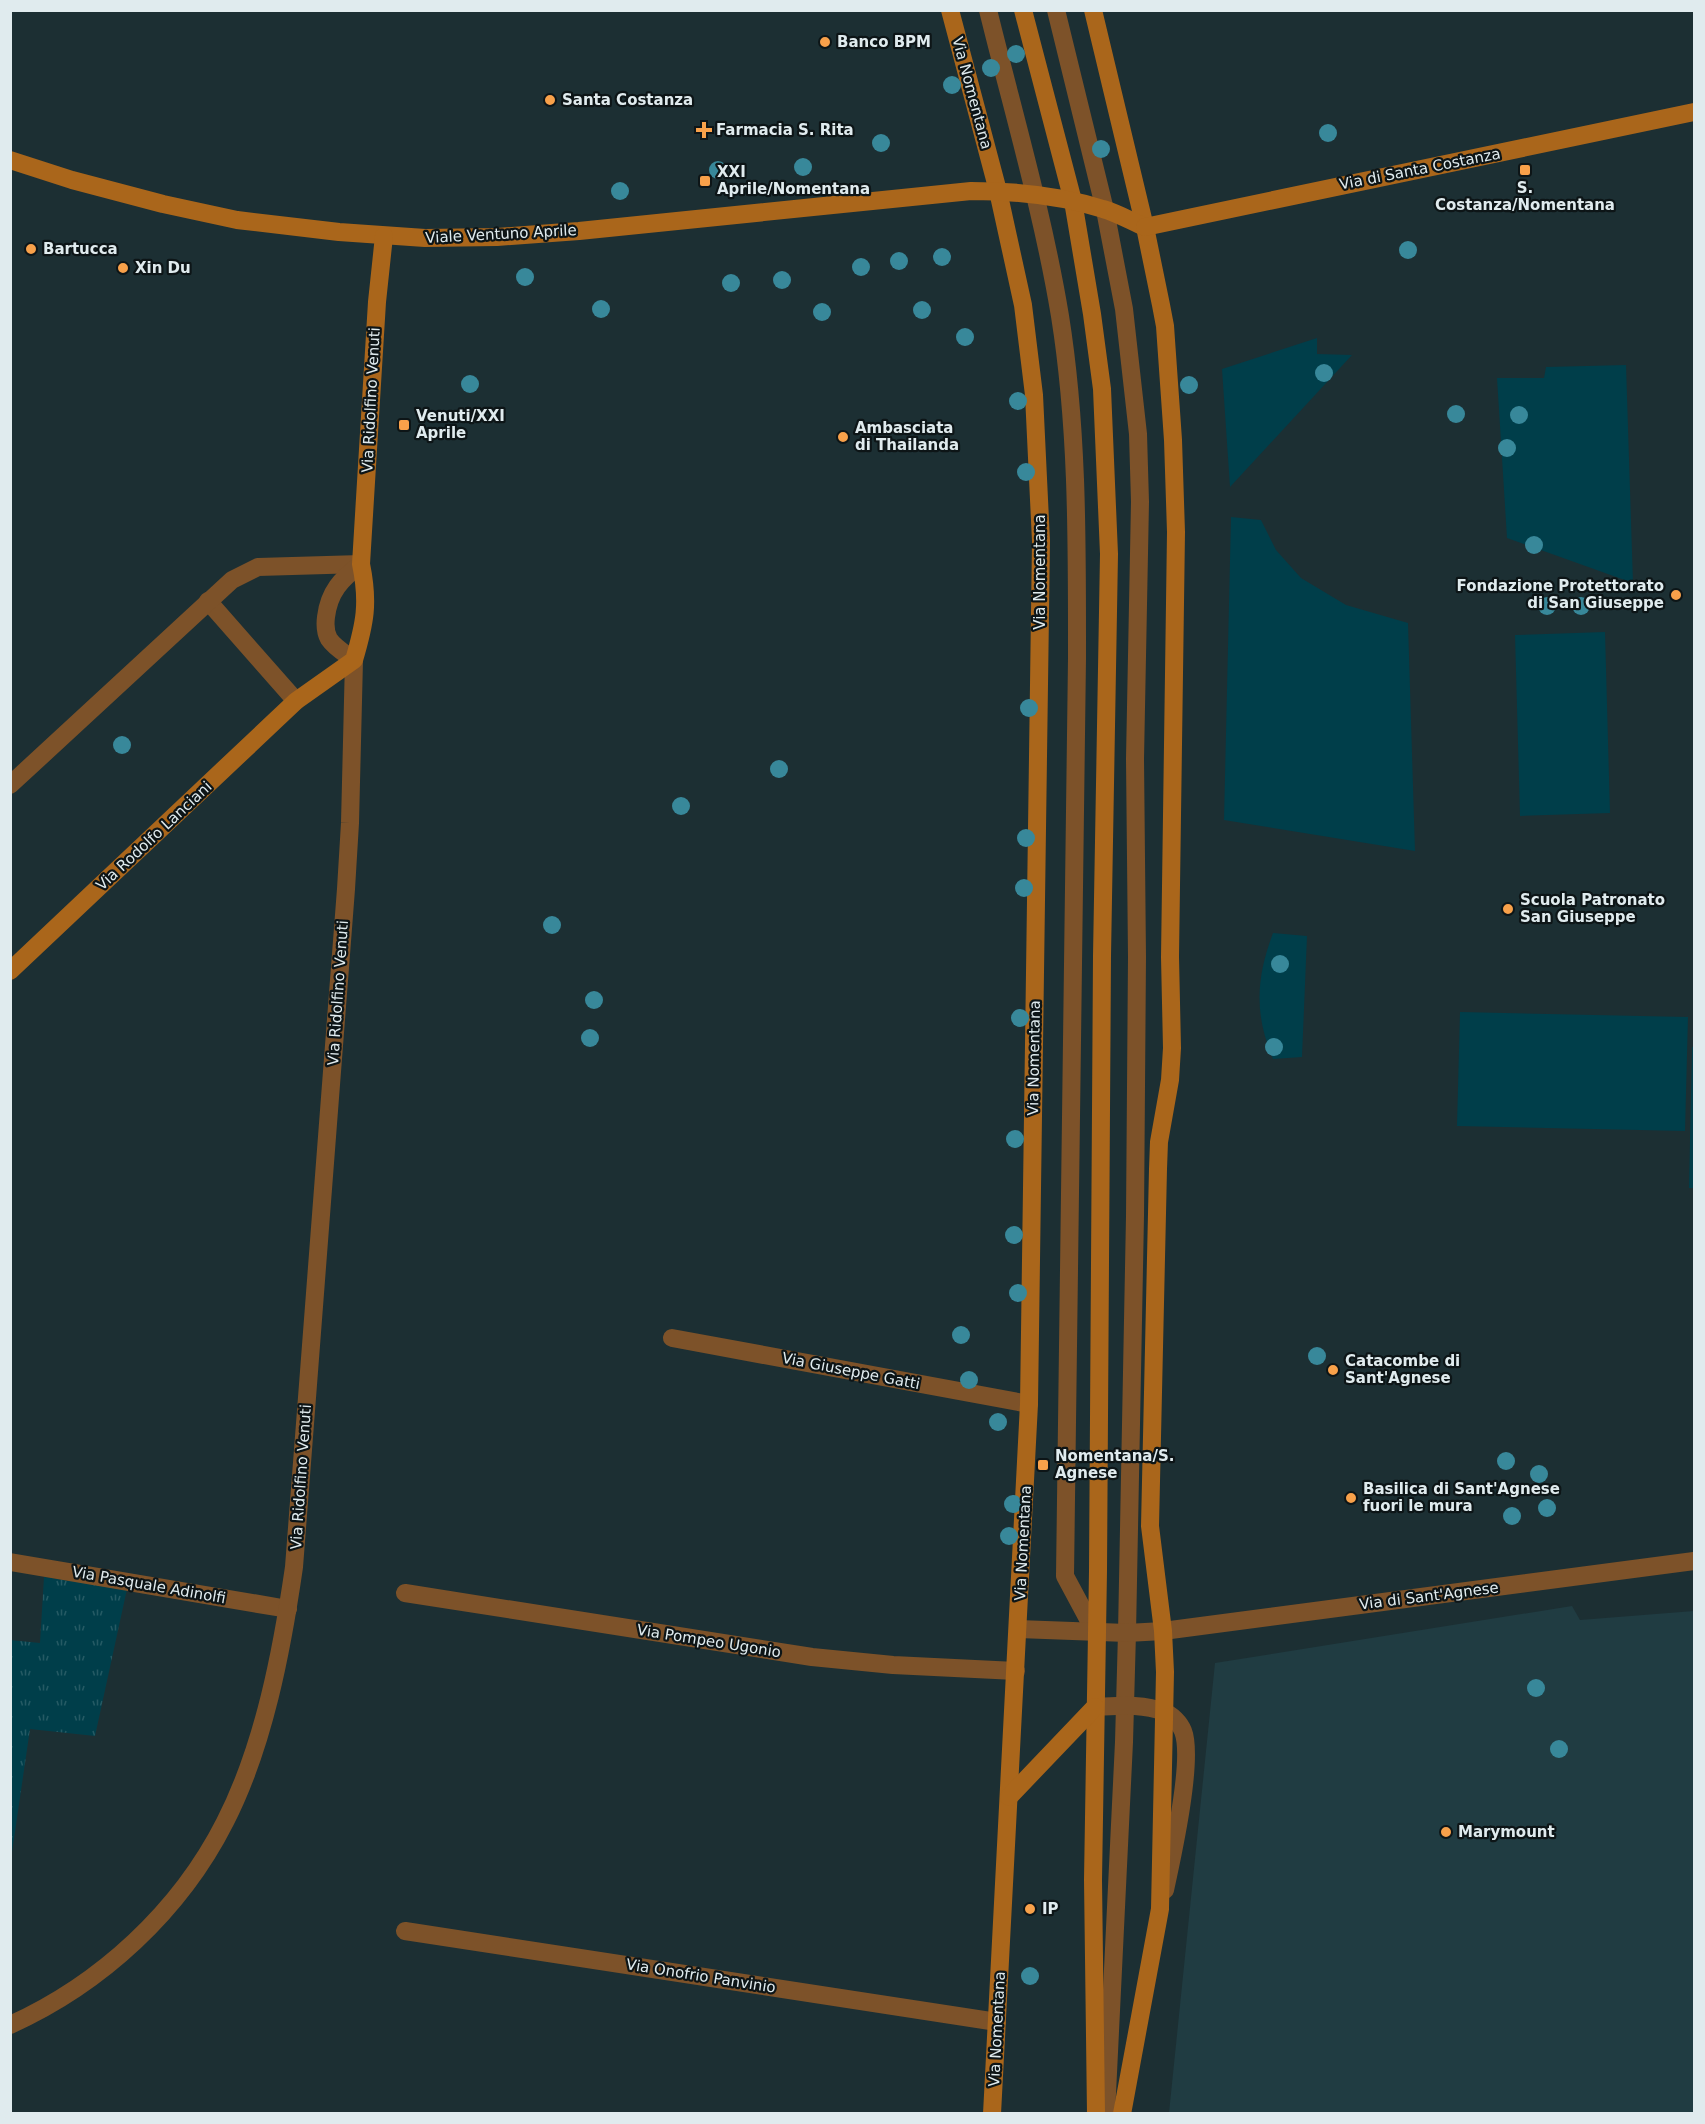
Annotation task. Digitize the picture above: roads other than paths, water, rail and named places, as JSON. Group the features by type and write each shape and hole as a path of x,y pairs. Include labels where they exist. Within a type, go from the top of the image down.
{"street":[{"name":"Via Nomentana","path":"950,10 998,191 1020,285 1030,358 1039,464 1041,541 1029,1404 992,2114"},
{"path":"988,10 1050,256 1074,434 1077,658 1065,1576 1095,1632"},
{"path":"1023,10 1073,201 1092,314 1102,389 1109,554 1102,957 1098,1571 1095,1632 1093,1880 1096,2114"},
{"path":"1056,10 1106,210 1126,326 1138,434 1140,502 1135,759 1136,1204 1127,1633 1106,2114"},
{"path":"1093,10 1146,227 1165,326 1173,440 1176,532 1170,957 1172,1048 1170,1080 1159,1142 1150,1526 1163,1631 1164,1712 1160,1909 1122,2114"},
{"name":"Via di Santa Costanza","path":"1146,227 1695,112"},
{"name":"Viale Ventuno Aprile","path":"10,160 72,180 228,218 277,226 384,236 460,239 537,235 946,192 998,191 1036,194 1073,201 1106,210 1146,227"},
{"name":"Via Ridolfino Venuti","path":"10,2025 58,2001 110,1964 161,1915 200,1864 226,1821 250,1759 272,1687 294,1567 350,822 354,660 366,611 365,583 361,564 377,303 384,236"},
{"path":"10,785 232,580 258,567 361,564"},
{"path":"354,660 330,641 326,632 326,622 329,599 337,585 361,564"},
{"path":"208,601 296,701"},
{"name":"Via Rodolfo Lanciani","path":"10,971 296,701 354,660"},
{"name":"Via Giuseppe Gatti","path":"672,1338 1029,1404"},
{"name":"Via di Sant'Agnese","path":"1018,1629 1127,1633 1163,1631 1695,1561"},
{"name":"Via Pasquale Adinolfi","path":"10,1562 288,1609"},
{"name":"Via Pompeo Ugonio","path":"405,1593 813,1657 893,1665 1016,1671"},
{"path":"1009,1797 1095,1707 1125,1706 1164,1712"},
{"name":"Via Onofrio Panvinio","path":"405,1931 997,2022"}],"place":[{"name":"Banco BPM","path":"825,42"},
{"name":"Santa Costanza","path":"550,100"},
{"name":"Farmacia S. Rita","path":"704,130"},
{"name":"S. Costanza/Nomentana","path":"1525,170"},
{"name":"XXI Aprile/Nomentana","path":"705,181"},
{"name":"Bartucca","path":"31,249"},
{"name":"Xin Du","path":"123,268"},
{"name":"Venuti/XXI Aprile","path":"404,425"},
{"name":"Ambasciata di Thailanda","path":"843,437"},
{"name":"Fondazione Protettorato di San Giuseppe","path":"1676,595"},
{"name":"Scuola Patronato San Giuseppe","path":"1508,909"},
{"name":"Catacombe di Sant'Agnese","path":"1333,1370"},
{"name":"Nomentana/S. Agnese","path":"1043,1465"},
{"name":"Basilica di Sant'Agnese fuori le mura","path":"1351,1498"},
{"name":"Marymount","path":"1446,1832"},
{"name":"IP","path":"1030,1909"}]}
